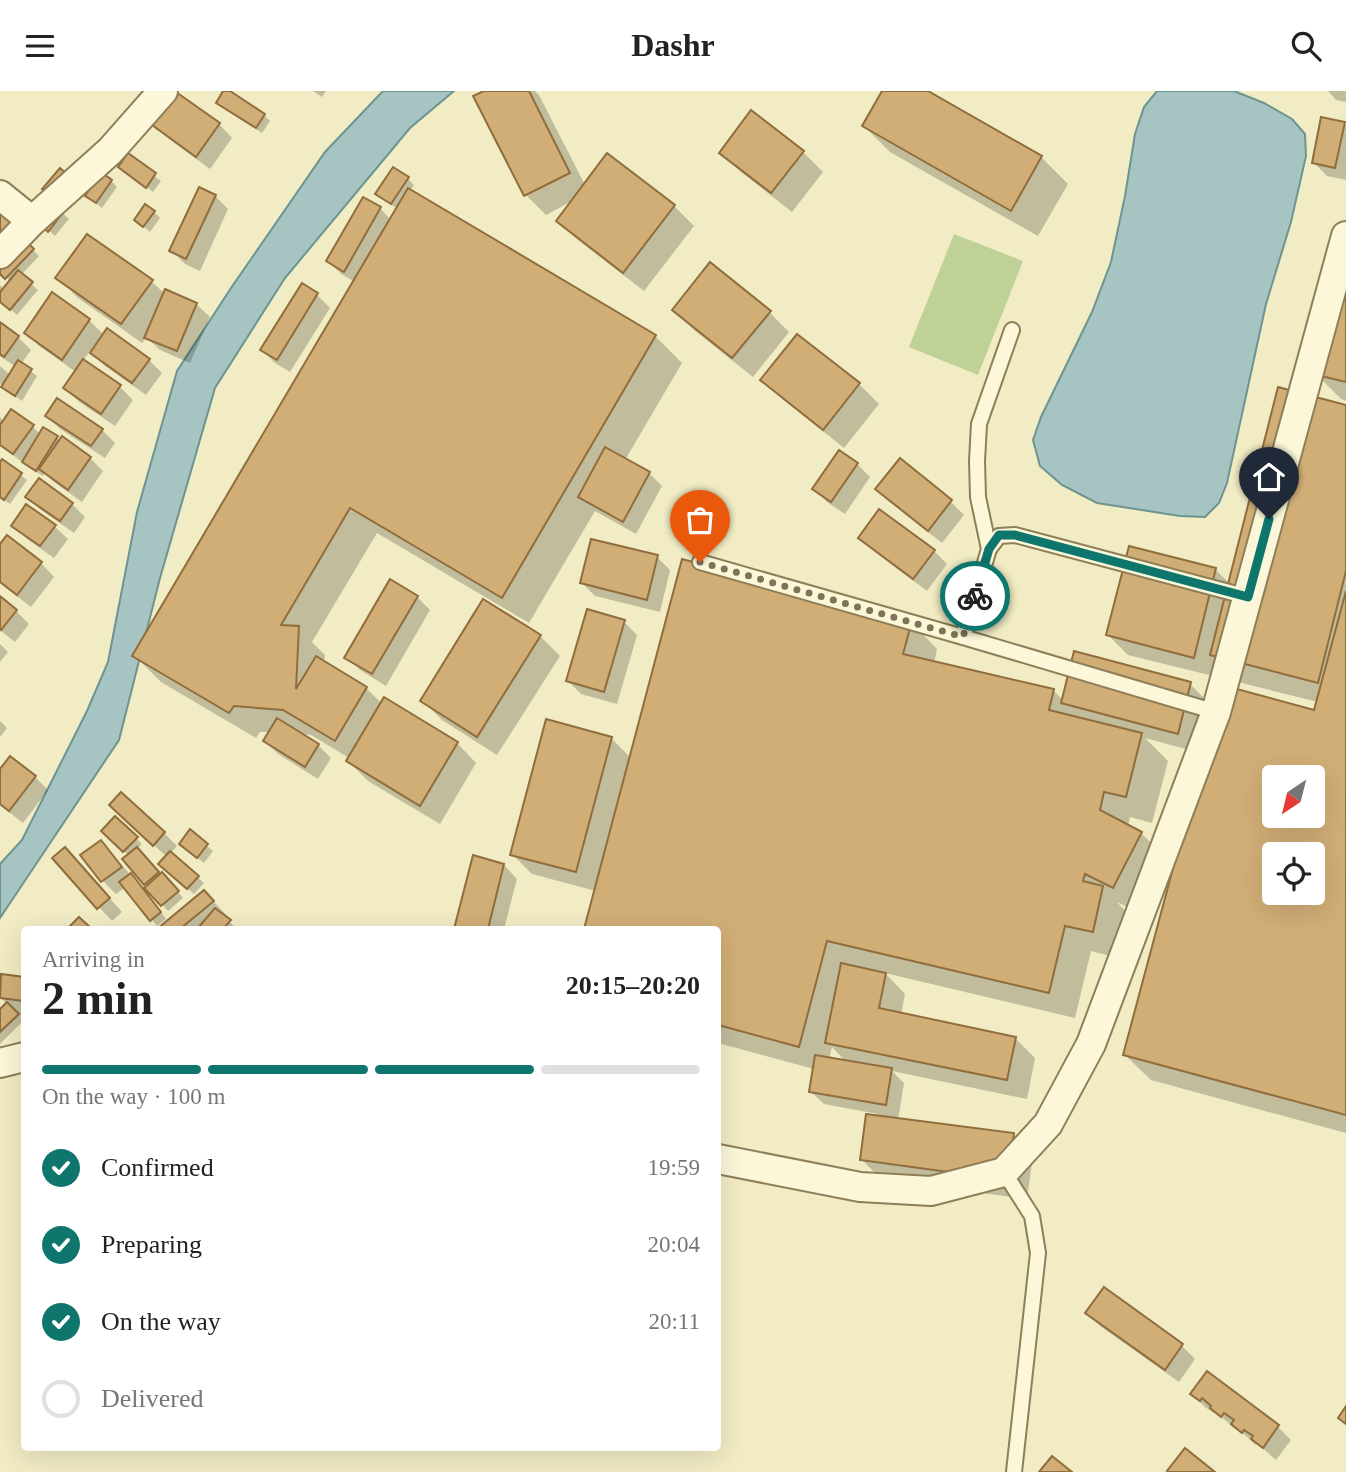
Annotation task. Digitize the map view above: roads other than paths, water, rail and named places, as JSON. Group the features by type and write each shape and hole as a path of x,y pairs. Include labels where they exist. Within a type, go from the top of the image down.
{"street":[{"path":"0,254 32,221 110,151 163,91"},
{"path":"0,195 32,221"},
{"path":"721,1160 860,1187 931,1191 1004,1173 1048,1124 1091,1044 1216,712 1346,236"},
{"path":"0,1063 21,1058"}],"lane":[{"path":"989,549 978,497 979,424 1012,330"},
{"path":"963,637 989,549 999,535 1015,535 1248,597"},
{"path":"700,562 1216,712"},
{"path":"1004,1173 1032,1216 1038,1253 1014,1472"}],"water":[{"path":"383,91 454,91 410,128 285,278 215,388 160,578 119,740 0,918 0,864 22,840 87,711 108,662 137,512 177,371 325,152"},
{"path":"1157,91 1234,91 1264,103 1292,119 1305,134 1306,156 1291,222 1266,304 1227,483 1219,503 1205,517 1180,516 1097,503 1062,485 1040,466 1033,440 1041,417 1092,312 1111,262 1135,134 1144,107"}]}
